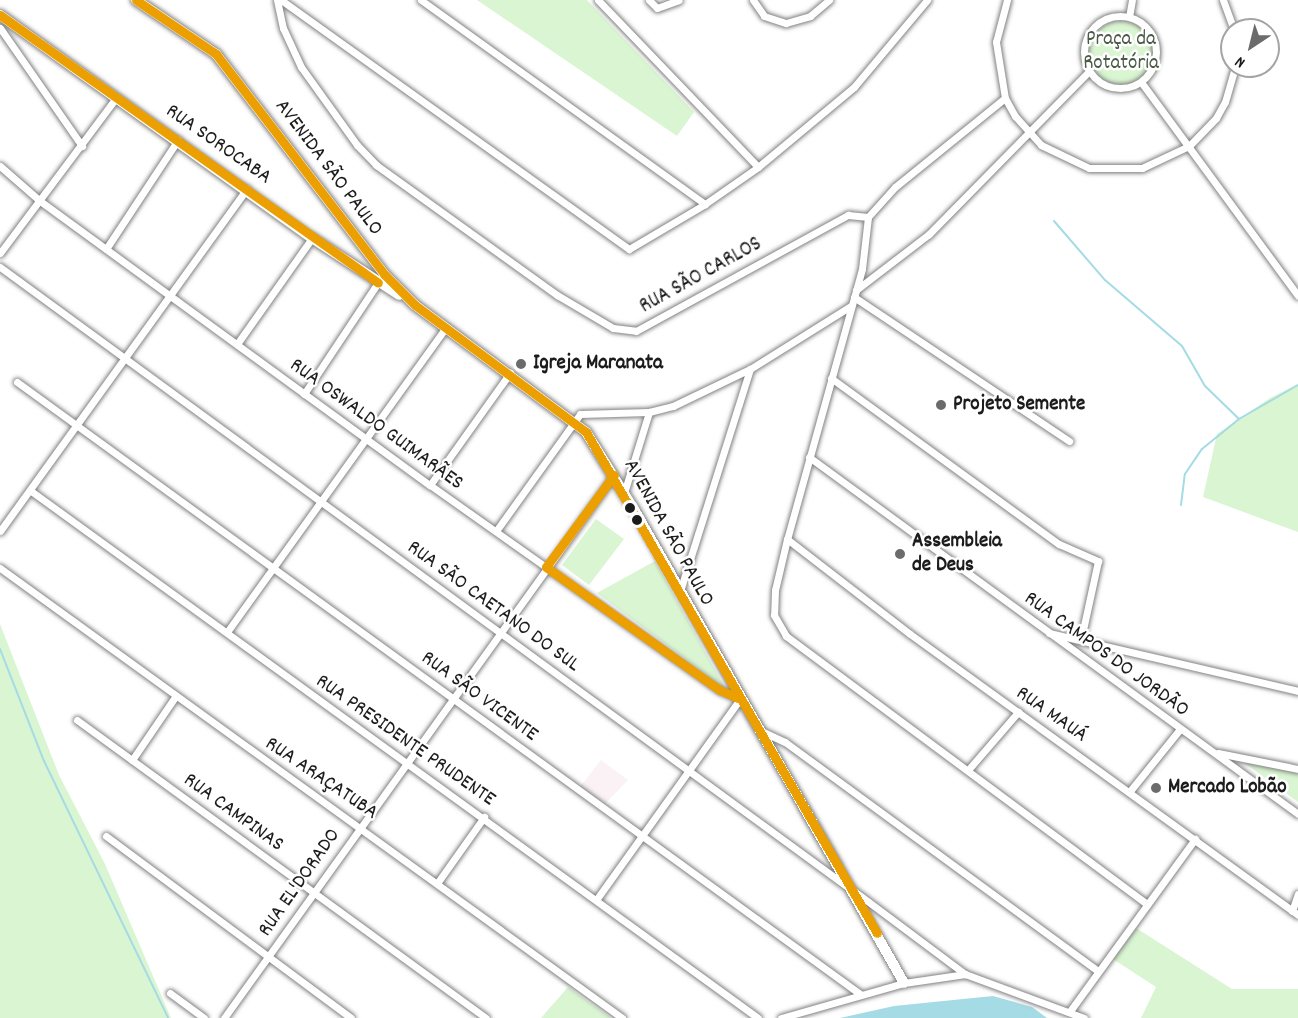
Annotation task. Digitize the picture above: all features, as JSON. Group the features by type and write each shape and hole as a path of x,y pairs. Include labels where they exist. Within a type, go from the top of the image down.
{"street":[{"name":"AVENIDA SÃO PAULO","path":"136,0 216,54 381,278 574,419 614,475 740,699 854,891 904,982"},
{"path":"279,0 629,249 705,204 758,167 854,87 927,0"},
{"name":"RUA SÃO CARLOS","path":"279,0 283,28 301,67 357,145 376,165 557,295 613,328 636,330 848,215 868,217"},
{"path":"421,0 705,204"},
{"path":"598,0 758,167"},
{"path":"649,0 657,8 679,0"},
{"path":"753,0 764,16 786,23 810,16 829,0"},
{"path":"1007,0 996,42 999,80 1005,98 1028,133 1056,155 1106,171 1150,166 1190,146 1220,110 1231,78"},
{"path":"1129,17 1132,0"},
{"path":"1224,0 1230,18"},
{"name":"RUA SOROCABA","path":"0,15 248,189 312,238 381,278"},
{"path":"1117,16 1129,17 1149,30 1157,52 1155,63 1141,82 1113,88 1089,71 1084,48 1095,26 1117,16"},
{"path":"0,28 82,146"},
{"path":"855,293 929,234 1089,71"},
{"path":"1141,82 1298,296"},
{"path":"0,253 116,98"},
{"path":"1005,98 895,187 868,217 855,293 787,539 775,590 774,615 786,636 1147,904"},
{"path":"106,249 178,140"},
{"name":"RUA OSWALDO GUIMARÃES","path":"0,166 40,201 366,439 720,690 740,699"},
{"path":"0,531 79,426 248,189"},
{"path":"237,344 312,238"},
{"name":"RUA SÃO CAETANO DO SUL","path":"0,267 966,974"},
{"path":"304,394 381,278"},
{"path":"855,293 1069,441"},
{"path":"496,531 574,419 589,411 649,412 673,406 750,369 851,306"},
{"path":"227,632 446,327"},
{"path":"680,593 750,369"},
{"path":"430,485 510,373"},
{"path":"831,378 1059,544 1098,561 1081,639"},
{"name":"RUA SÃO VICENTE","path":"17,382 860,994"},
{"path":"624,493 649,412"},
{"name":"RUA CAMPOS DO JORDÃO","path":"809,457 1045,632 1180,729 1216,752 1298,814"},
{"name":"RUA EL'DORADO","path":"224,1018 499,632 614,475"},
{"name":"RUA PRESIDENTE PRUDENTE","path":"31,491 330,709 408,761 758,1018"},
{"name":"RUA MAUÁ","path":"787,539 1018,712 1130,791 1295,913"},
{"name":"RUA ARAÇATUBA","path":"0,568 175,697 361,826 622,1018"},
{"path":"1045,632 1298,691"},
{"path":"132,760 175,697"},
{"path":"596,900 740,699"},
{"path":"968,770 1018,712"},
{"name":"RUA CAMPINAS","path":"77,720 486,1018"},
{"path":"1130,791 1180,729"},
{"path":"759,730 785,742 1098,971"},
{"path":"1216,752 1298,769"},
{"path":"438,882 484,817"},
{"path":"106,836 351,1018"},
{"path":"1070,1011 1195,839"},
{"path":"1295,913 1298,894"},
{"path":"781,1018 904,982 966,974 1084,1018"},
{"path":"170,993 204,1018"}],"shaded area":[{"path":"601,760 628,780 605,804 580,787"}],"green space":[{"path":"477,0 587,0 694,112 677,136"},
{"name":"Praça da Rotatória","path":"1115,21 1127,21 1144,30 1151,41 1153,53 1151,65 1144,76 1127,85 1115,85 1103,80 1094,71 1089,59 1089,47 1094,35 1103,26"},
{"path":"1298,384 1298,532 1203,497 1217,434 1270,398"},
{"path":"596,519 624,539 589,585 562,565"},
{"path":"655,561 725,688 597,593"},
{"path":"0,624 59,775 105,864 171,1018 0,1018"},
{"path":"1235,756 1298,774 1298,802"},
{"path":"1136,928 1232,989 1298,989 1298,1018 1141,1018 1156,987 1113,959"},
{"path":"568,987 611,1018 541,1018"}],"water":[{"path":"993,996 1032,1007 1047,1018 840,1018 894,1006"}],"waterway":[{"path":"1054,221 1105,280 1182,346 1205,386 1239,419"},
{"path":"1181,505 1185,474 1202,449 1239,419 1298,385"},
{"path":"0,649 44,761 168,1018"}],"transit line":[{"path":"136,0 216,54 384,274 415,305 586,432 877,933"},
{"path":"0,15 378,283"},
{"path":"614,475 546,567 720,690 738,698"}],"place":[{"name":"Igreja Maranata","path":"521,364"},
{"name":"Projeto Semente","path":"941,405"},
{"name":"Assembleia de Deus","path":"900,554"},
{"name":"Mercado Lobão","path":"1156,788"}]}
